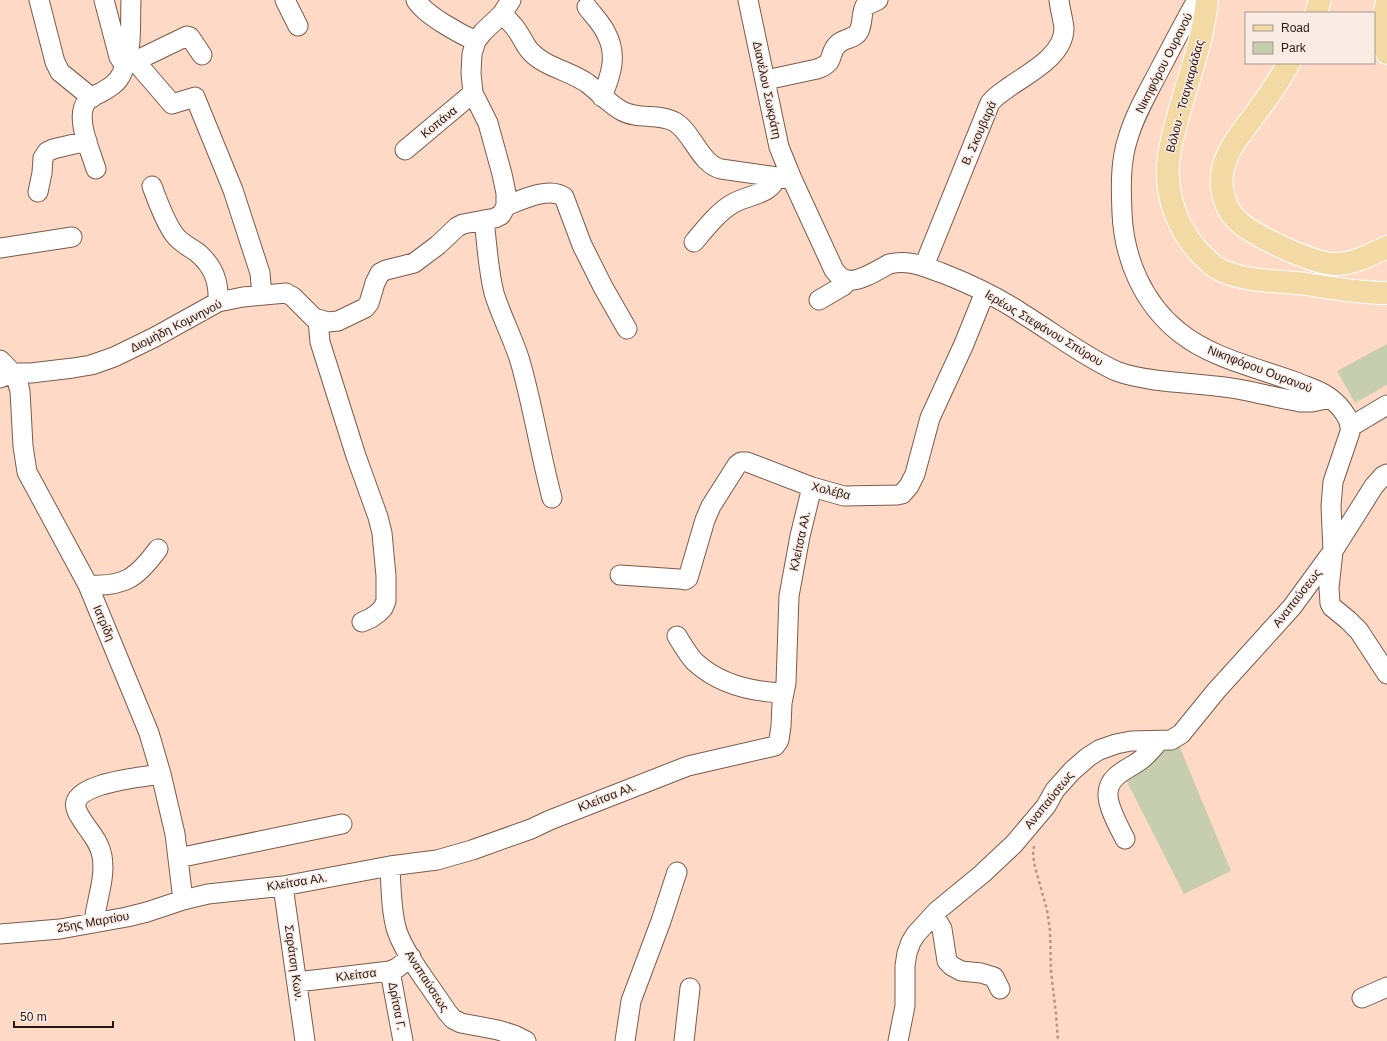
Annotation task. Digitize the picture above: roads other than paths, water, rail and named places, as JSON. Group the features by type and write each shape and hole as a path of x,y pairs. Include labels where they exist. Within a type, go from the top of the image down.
{"main road":[{"name":"Βόλου - Τσαγκαράδας","path":"1207,0 1204,22 1173,136 1168,165 1168,183 1173,204 1188,238 1214,266 1228,273 1250,278 1387,293"},
{"path":"1316,12 1320,0"},
{"path":"1387,2 1383,20 1382,40 1387,53"},
{"path":"1288,64 1272,91 1243,130 1226,159 1221,179 1228,210 1237,221 1259,235 1299,253 1332,264 1348,263 1387,247"}],"street":[{"path":"40,0 55,62 60,72 92,98"},
{"path":"104,0 119,57 130,63 172,104 195,97 233,190 260,273 262,295"},
{"path":"130,63 129,47 131,0"},
{"path":"285,0 298,26"},
{"path":"416,0 424,9 455,31 476,41"},
{"name":"Διανέλου Σωκράτη","path":"748,0 780,147 784,178"},
{"path":"766,80 817,69 828,64 835,47 840,42 854,36 860,29 865,6 878,0"},
{"name":"Β. Σκουβαρά","path":"924,266 990,103 999,94 1041,65 1054,53 1058,46 1064,27 1059,0"},
{"name":"Νικηφόρου Ουρανού","path":"1197,0 1146,94 1128,139 1122,168 1121,195 1126,247 1133,268 1141,286 1153,305 1179,332 1191,340 1228,358 1319,391 1330,398 1342,411 1350,427"},
{"path":"362,622 378,613 383,608 386,601 386,576 382,533 320,342 318,320 328,322 338,321 347,318 365,308 369,303 375,283 380,273 414,263 424,257 457,227 463,224 495,218 501,215 506,206 506,193 488,124 473,93 471,84 471,62 473,49 476,41 483,32 507,7 514,26 531,53 539,59 587,83 602,97 623,112 640,116 663,118 674,122 685,130 709,163 716,168 784,178"},
{"path":"587,7 606,32 611,45 613,60 611,75 602,97"},
{"path":"96,169 81,120 86,102 114,84 130,63 187,36 190,37 202,55"},
{"name":"Κοπάνα","path":"405,150 473,93"},
{"path":"38,192 43,158 47,152 53,149 87,141"},
{"path":"694,242 720,212 735,202 766,190 771,187 774,182 784,178"},
{"path":"784,178 834,270 844,280 849,280"},
{"path":"152,186 166,222 174,234 186,246 197,253 212,270 217,280 218,302"},
{"path":"506,206 548,193 556,193 564,197 582,245 602,287 627,329"},
{"path":"484,220 489,268 494,292 519,360 536,422 545,472 552,498"},
{"path":"0,248 72,237"},
{"name":"Ιερέως Στεφάνου Σπύρου","path":"849,280 859,279 895,263 910,262 924,266 985,292 1022,313 1089,356 1125,374 1170,382 1235,388 1301,402 1312,402 1330,398"},
{"path":"819,300 843,286 849,280"},
{"name":"Χολέβα","path":"620,575 685,580 688,578 708,513 734,468 739,463 747,462 812,487 851,497 897,495 906,491 915,474 930,418 964,344 985,292"},
{"name":"Διομήδη Κομνηνού","path":"4,371 31,373 91,365 114,357 155,337 218,302 282,293 289,295 318,320"},
{"name":"Ιατρίδη","path":"4,371 18,380 23,446 27,472 88,585 149,733 161,774 175,834 183,900"},
{"path":"1387,405 1350,427 1348,440 1333,482 1331,506 1333,551 1329,588 1330,603 1332,607 1348,620 1359,632 1387,674"},
{"name":"Αναπαύσεως","path":"898,1041 905,1006 905,966 907,952 916,934 934,915 1014,844 1046,806 1056,790 1072,770 1088,757 1099,750 1116,744 1131,741 1171,740 1176,738 1216,691 1292,607 1333,551 1374,486 1383,476 1387,474"},
{"name":"Κλείτσα Αλ.","path":"183,900 208,894 283,886 390,866 437,860 472,850 531,829 550,820 688,766 775,746 779,740 784,693 787,660 789,596 800,536 812,487"},
{"path":"88,585 100,586 124,582 141,570 158,549"},
{"path":"677,636 693,661 709,673 729,682 752,689 784,693"},
{"path":"1125,840 1110,805 1108,793 1111,782 1118,775 1142,759 1159,740"},
{"path":"94,923 102,882 103,859 96,838 83,822 76,809 76,800 83,793 106,783 161,774"},
{"path":"178,858 342,824"},
{"name":"Αναπαύσεως","path":"390,866 395,924 400,937 411,957 447,1012 453,1019 461,1023 509,1033 526,1041"},
{"path":"625,1041 631,1001 677,872"},
{"name":"Σαράτση Κων.","path":"283,886 305,1041"},
{"name":"25ης Μαρτίου","path":"0,934 49,930 94,923 147,912 183,900"},
{"path":"934,915 942,928 947,962 961,970 981,973 994,977 1000,988"},
{"name":"Κλείτσα","path":"297,982 390,971 397,968 411,957"},
{"name":"Δρίτσα Γ.","path":"390,971 403,1041"},
{"path":"1362,998 1387,987"},
{"path":"684,1041 690,988"}]}
